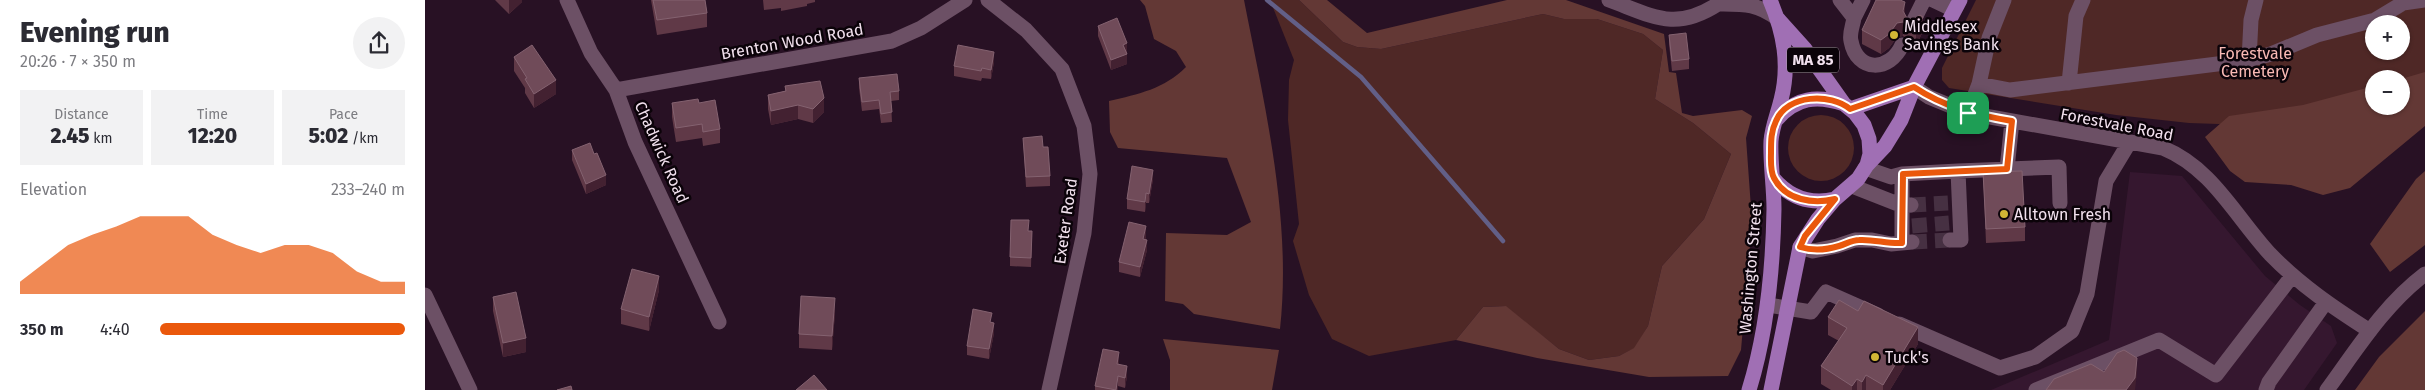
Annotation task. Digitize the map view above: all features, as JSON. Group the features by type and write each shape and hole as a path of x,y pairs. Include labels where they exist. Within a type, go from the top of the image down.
{"main road":[{"name":"Washington Street","path":"1749,390 1760,348 1768,305 1773,229 1771,139 1787,70 1778,19 1770,0"},
{"path":"1771,390 1800,247 1805,236 1835,199 1852,186 1885,146 1907,108 1914,87 1957,5"},
{"name":"Washington Street","path":"1778,19 1805,49 1847,106 1864,125 1869,139 1870,154 1866,167"},
{"path":"1776,120 1794,104 1810,99 1827,98 1847,106 1914,87"},
{"name":"Washington Street","path":"1773,178 1781,187 1801,199 1812,202 1835,199"}],"street":[{"name":"Chadwick Road","path":"567,0 591,53 616,90 635,142 719,322"},
{"name":"Brenton Wood Road","path":"616,90 892,41 921,28 965,0"},
{"name":"Exeter Road","path":"988,0 1026,30 1062,70 1084,126 1091,174 1084,233 1049,390"},
{"path":"1609,0 1667,20 1679,20 1702,14 1719,2 1763,8 1778,19"},
{"path":"1840,0 1854,18"},
{"path":"1863,0 1854,18 1850,39 1859,58 1867,64 1877,66 1888,63 1898,55 1902,45"},
{"path":"1913,24 1923,0"},
{"path":"1933,0 1957,5"},
{"path":"1968,113 1979,84 1989,38 2004,0"},
{"path":"2069,83 2076,16 2083,0"},
{"path":"2249,60 2251,20 2256,0"},
{"path":"1979,84 2010,90 2249,60 2271,54 2317,35 2375,20 2403,2 2425,0"},
{"name":"Forestvale Road","path":"1914,87 1929,97 1968,113 2163,148 2189,160 2210,180 2269,252 2292,276 2370,332"},
{"path":"2007,169 2012,121"},
{"path":"1768,305 1811,312 1826,292 2000,368 2035,357 2072,331 2087,294 2106,181 2129,142"},
{"path":"1866,167 1891,177 1903,174 1958,171 2059,168 2060,203"},
{"path":"1950,240 1961,240 1955,222 1954,203 1958,171"},
{"path":"1800,247 1813,250 1837,246 1855,240 1872,240 1891,244 1907,242 1907,205 1903,174"},
{"path":"1852,186 1907,205"},
{"path":"2327,390 2388,308 2408,287 2425,274"},
{"path":"2036,390 2159,340 2216,375 2292,276"},
{"path":"425,295 471,390"},
{"path":"2266,390 2269,382 2326,302"}],"shaded area":[{"path":"1140,0 1244,0 1268,122 1279,205 1283,288 1280,329 1194,314 1183,304 1165,301 1166,233 1227,235 1251,222 1227,158 1118,148 1110,132 1109,101 1151,90 1169,81 1186,67 1176,51 1154,39 1145,6"},
{"path":"1299,0 1327,0 1367,33 1507,0 1566,0 1664,34 1669,72 1676,73 1682,113 1693,116 1742,110 1752,116 1746,138 1752,222 1741,350 1728,376 1649,377 1537,358 1456,340 1483,307 1506,306 1559,349 1589,360 1619,356 1634,348 1648,326 1662,266 1704,219 1731,154 1693,123 1655,99 1663,50 1643,34 1597,19 1564,19 1543,14 1381,49 1357,47 1343,42"},
{"path":"2425,72 2425,126 2350,188 2323,195 2291,185 2245,182 2230,171 2205,137 2229,116 2303,105 2365,88 2365,115 2410,115 2410,76"},
{"path":"2425,171 2425,245 2390,272 2370,244 2416,179"},
{"path":"2130,172 2182,176 2265,276 2300,305 2331,326 2337,343 2304,390 1991,390 2109,340"},
{"path":"2425,311 2425,390 2355,390 2379,357"},
{"path":"1163,339 1279,350 1272,390 1170,390 1170,360"}],"green space":[{"path":"1270,0 1299,0 1343,42 1357,47 1381,49 1543,14 1564,19 1597,19 1643,34 1663,50 1655,99 1693,123 1731,154 1704,219 1662,266 1648,326 1635,348 1619,356 1589,360 1559,349 1505,306 1483,307 1456,340 1369,356 1332,339 1309,295 1293,241 1299,224 1288,120 1289,80 1294,60"},
{"name":"Forestvale Cemetery","path":"1976,0 2425,0 2425,78 2410,78 2410,70 2365,70 2365,97 2277,126 2189,123 2116,115 1949,88 1942,80 1942,68"},
{"path":"1821,115 1834,117 1844,125 1852,135 1854,148 1852,161 1844,171 1834,179 1821,181 1808,179 1798,171 1790,161 1788,148 1790,135 1798,125 1808,117"}],"building":[{"path":"653,0 705,0 707,13 657,20"},
{"path":"1876,0 1900,0 1905,2 1903,11 1907,18 1913,19 1920,15 1923,17 1916,32 1903,22 1897,23 1889,34 1881,40 1862,30"},
{"path":"1117,18 1127,43 1123,45 1127,54 1111,60 1098,26"},
{"path":"1686,33 1689,59 1672,61 1669,35"},
{"path":"532,45 556,80 534,94 514,57"},
{"path":"958,45 994,52 991,70 982,68 981,71 954,66"},
{"path":"897,74 899,91 890,92 892,112 881,114 879,100 862,102 859,78"},
{"path":"820,81 824,98 813,109 798,105 771,111 768,95 786,91 785,86"},
{"path":"698,99 699,103 715,100 720,129 703,132 702,124 676,128 672,103"},
{"path":"1042,136 1043,147 1048,147 1050,176 1026,177 1023,138"},
{"path":"590,143 594,154 597,153 606,175 586,184 572,150"},
{"path":"1132,166 1153,170 1149,194 1146,193 1145,202 1127,199"},
{"name":"Alltown Fresh","path":"2022,171 2025,227 1986,229 1983,172"},
{"path":"1011,220 1029,220 1028,231 1032,231 1031,258 1010,257"},
{"path":"1129,222 1146,226 1143,239 1147,240 1140,267 1119,262"},
{"path":"632,269 659,276 649,317 621,309"},
{"path":"516,292 526,338 503,343 493,297"},
{"path":"801,296 835,298 832,336 799,334"},
{"name":"Tuck's","path":"1839,300 1858,311 1864,301 1918,327 1883,385 1866,375 1862,382 1857,379 1852,386 1821,366 1847,328 1828,317"},
{"path":"973,309 992,313 990,322 994,323 989,349 967,346"},
{"path":"1103,349 1119,352 1117,364 1127,366 1125,378 1118,376 1116,390 1095,386"},
{"path":"2124,350 2137,358 2135,378 2126,390 2046,390 2054,379 2091,364 2104,372 2117,353"},
{"path":"814,375 827,390 796,390"},
{"path":"571,386 572,390 557,390"}],"waterway":[{"path":"1267,0 1361,77 1503,241"}],"tunnel":[{"path":"1911,205 1948,203"},
{"path":"1912,226 1949,223"},
{"path":"1912,242 1950,240"}],"place":[{"name":"Middlesex Savings Bank","path":"1894,35"},
{"name":"Alltown Fresh","path":"2004,214"},
{"name":"Tuck's","path":"1875,357"}],"route":[{"path":"1914,87 1929,97 1968,113 2012,121 2007,169 1903,174 1902,243 1891,244 1872,240 1855,240 1837,246 1813,250 1800,247 1805,236 1835,199 1812,202 1801,199 1790,194 1773,178 1771,139 1776,120 1784,111 1794,104 1810,99 1827,98 1844,104 1850,109 1876,102 1914,87"}]}
